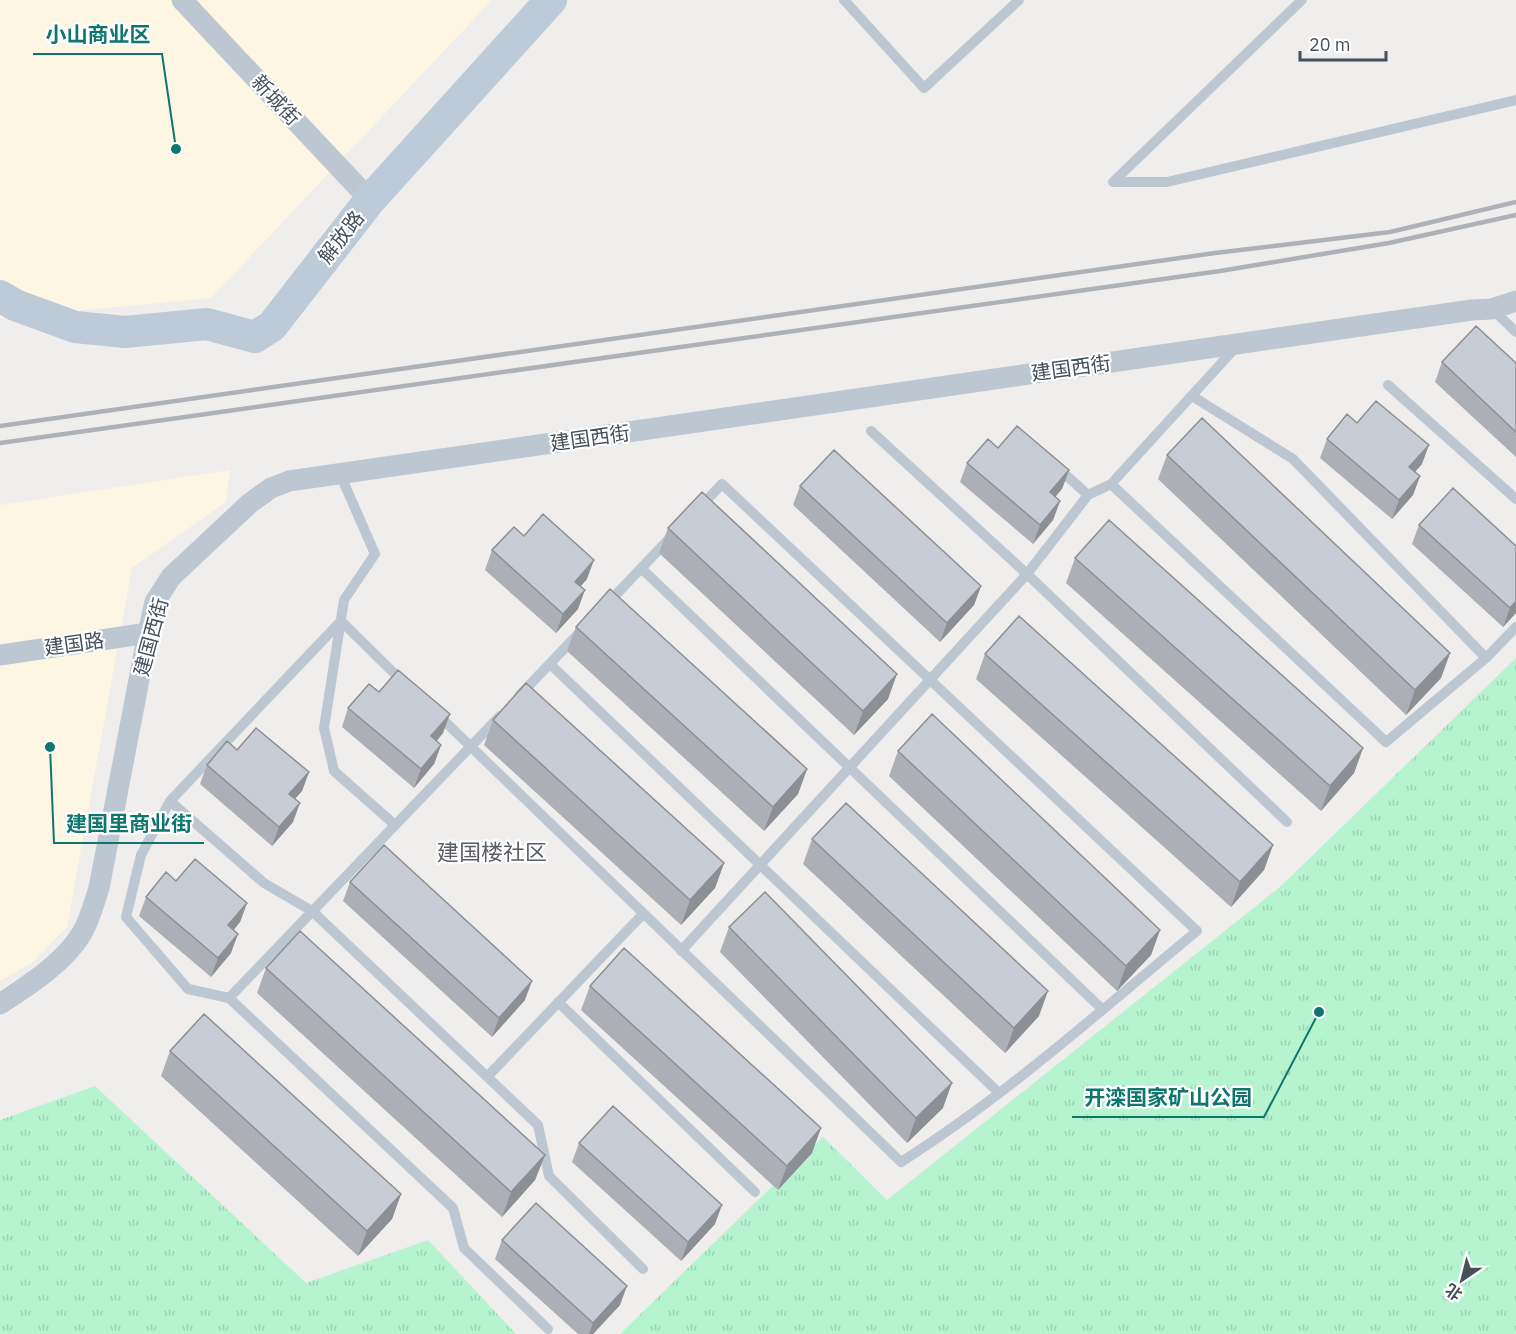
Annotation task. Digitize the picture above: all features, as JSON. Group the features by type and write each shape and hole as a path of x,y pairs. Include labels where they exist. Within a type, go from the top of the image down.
{"street":[{"name":"新城街","path":"182,0 370,200"},
{"name":"解放路","path":"0,296 15,305 75,327 125,332 207,324 255,337 272,326 370,200 551,0"},
{"name":"建国西街","path":"0,1004 58,962 82,934 92,911 99,888 155,602 171,577 250,504 271,488 289,481 1472,310 1492,309 1516,301"},
{"name":"建国路","path":"0,655 148,633"}],"lane":[{"path":"844,0 924,88 1019,0"},
{"path":"1302,0 1113,182 1167,182 1516,100"},
{"path":"1492,309 1516,332"},
{"path":"681,951 1028,574 1088,495 1111,484 1239,344"},
{"path":"1388,384 1516,499"},
{"path":"1192,396 1293,459 1486,658"},
{"path":"871,430 1028,574 1287,822"},
{"path":"1048,459 1088,495"},
{"path":"340,474 375,554 344,600 324,728 333,771 395,825"},
{"path":"430,707 901,1162 952,1129 999,1093 1197,931 722,484 600,612"},
{"path":"1111,484 1386,742 1486,658 1516,627"},
{"path":"641,568 1102,1009"},
{"path":"229,998 591,620"},
{"path":"341,621 414,692"},
{"path":"341,621 170,801 141,855 126,917 188,989 229,998 453,1209 464,1248 548,1329"},
{"path":"550,664 999,1093"},
{"path":"170,801 264,883 312,911 538,1125 549,1176 643,1269"},
{"path":"487,1077 643,914"},
{"path":"558,1002 755,1192"}],"shaded area":[{"path":"0,0 492,0 211,298 0,318"},
{"path":"230,470 226,502 132,568 67,927 33,962 0,981 0,505"}],"green space":[{"path":"1516,658 1516,1334 620,1334 823,1137 887,1200 1281,886"},
{"path":"95,1086 306,1283 428,1240 516,1334 0,1334 0,1120"}],"building":[{"path":"1476,326 1516,363 1516,432 1442,362"},
{"path":"1376,401 1429,445 1409,467 1420,476 1399,500 1327,439 1347,414 1357,423"},
{"path":"1202,418 1450,653 1415,690 1167,455"},
{"path":"1017,426 1069,470 1050,492 1060,501 1040,525 967,463 988,439 998,448"},
{"path":"834,450 981,586 947,623 800,486"},
{"path":"1453,488 1516,546 1516,601 1510,608 1419,525"},
{"path":"702,492 897,674 863,711 668,528"},
{"path":"543,514 594,560 575,582 585,590 563,614 492,550 514,527 524,536"},
{"path":"1109,520 1363,748 1330,786 1075,558"},
{"path":"610,589 807,769 773,807 576,627"},
{"path":"1019,616 1273,845 1240,882 985,654"},
{"path":"398,670 450,714 431,736 441,745 421,769 348,708 369,684 379,692"},
{"path":"526,683 724,863 690,900 493,720"},
{"path":"932,714 1160,930 1126,966 898,751"},
{"path":"256,728 309,772 289,794 300,803 279,827 207,765 227,741 237,750"},
{"path":"846,803 1048,991 1014,1028 812,839"},
{"path":"384,845 532,981 499,1018 350,882"},
{"path":"195,859 247,903 228,925 238,934 218,958 146,897 166,872 176,881"},
{"path":"765,892 952,1083 916,1118 729,927"},
{"path":"300,931 545,1155 511,1192 266,968"},
{"path":"624,948 821,1128 787,1166 590,986"},
{"path":"204,1014 401,1194 367,1231 170,1051"},
{"path":"613,1106 722,1205 688,1242 579,1143"},
{"path":"536,1203 627,1286 593,1323 502,1240"}],"railway":[{"path":"0,426 1215,253 1390,232 1516,202"},
{"path":"0,443 1220,271 1389,243 1516,215"}],"place":[{"name":"小山商业区","path":"176,149"},
{"name":"建国里商业街","path":"50,747"},
{"name":"开滦国家矿山公园","path":"1319,1012"}],"district":[{"name":"建国楼社区","path":"492,852"}]}
